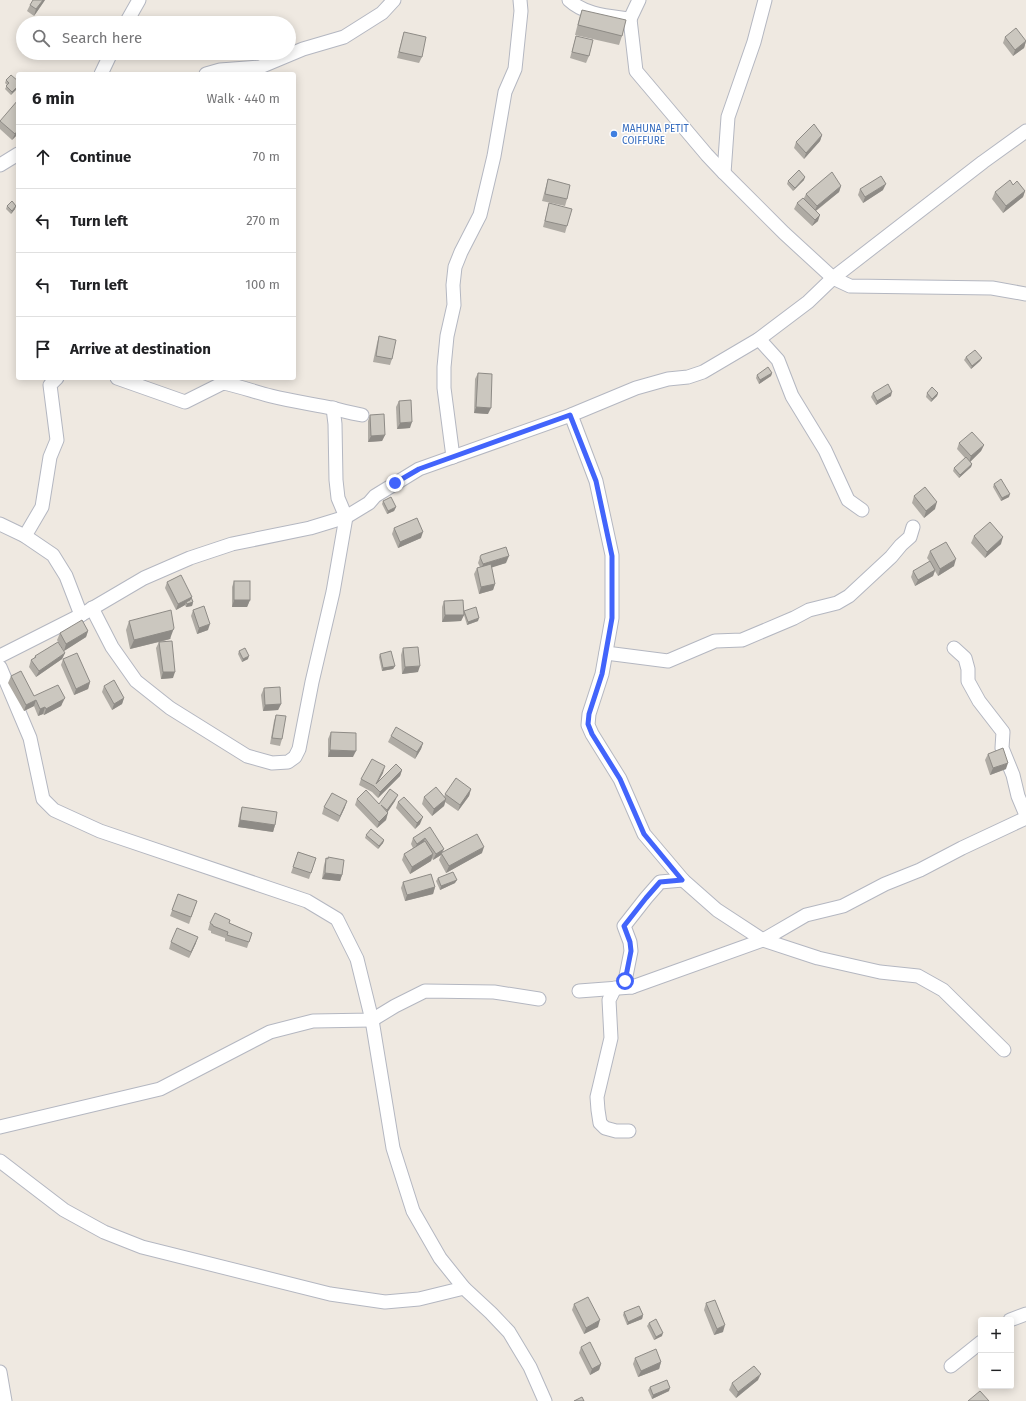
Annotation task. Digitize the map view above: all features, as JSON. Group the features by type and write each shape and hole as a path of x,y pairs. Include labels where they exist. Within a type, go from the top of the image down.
{"street":[{"path":"130,16 139,0"},
{"path":"296,52 344,37 382,13 394,0"},
{"path":"452,457 444,388 444,367 447,336 454,305 453,285 455,267 480,215 494,156 505,92 515,69 522,11 520,0"},
{"path":"569,0 572,4 592,13 630,19"},
{"path":"639,0 630,19 636,71 724,173 784,233 833,278 850,286 992,288 1026,294"},
{"path":"724,173 728,117 754,42 764,0"},
{"path":"102,72 108,60"},
{"path":"213,72 220,70 260,67 277,60"},
{"path":"0,656 81,615 144,578 190,558 232,544 310,528 346,517 369,503 375,496 419,469 570,415 636,388 668,379 688,377 703,372 759,338 808,302 833,278 1026,130"},
{"path":"0,165 16,155"},
{"path":"759,338 778,360 792,396 825,450 848,500 862,510"},
{"path":"25,536 42,507 50,456 57,440 50,385 55,380"},
{"path":"123,380 185,402 223,380 262,394 362,415"},
{"path":"92,608 112,647 136,681 170,708 247,756 272,763 288,762 295,757 299,749 312,682 334,592 346,517 338,498 336,480 336,424 333,408"},
{"path":"570,415 596,481 612,556 612,618 602,674 589,714 588,724 592,734 620,779 644,834 682,880 717,910 762,940 818,958 880,972 918,976 943,990 1004,1050"},
{"path":"0,524 25,536 53,555 66,576 81,615"},
{"path":"606,653 668,662 715,641 742,640 809,610 837,603 850,596 891,557 910,537 913,527"},
{"path":"954,648 965,658 968,669 968,681 979,701 1003,732 1002,748 1013,775 1018,796 1026,815"},
{"path":"0,667 30,738 43,799 54,810 100,831 307,900 337,919 358,959 372,1020 393,1148 413,1211 440,1258 464,1288 509,1332 530,1367 545,1401"},
{"path":"580,991 632,987 762,940 806,915 843,906 885,884 920,870 962,848 1026,818"},
{"path":"632,987 625,981 631,951 630,942 624,926 660,882 682,880"},
{"path":"615,988 608,1000 610,1038 597,1097 598,1110 600,1123 605,1128 616,1131 629,1131"},
{"path":"0,1127 160,1089 270,1032 314,1021 372,1020 395,1006 425,991 494,992 539,999"},
{"path":"0,1161 64,1210 104,1232 142,1247 330,1294 385,1302 419,1299 464,1288"},
{"path":"1014,1318 1026,1314"},
{"path":"951,1366 978,1344"},
{"path":"0,1372 5,1401"}],"building":[{"path":"33,0 43,0 36,9 30,5"},
{"path":"582,10 626,20 622,36 578,25"},
{"path":"1016,28 1026,41 1015,50 1005,37"},
{"path":"404,32 426,37 422,57 399,52"},
{"path":"576,36 593,40 589,56 572,52"},
{"path":"11,75 16,79 16,88 12,92 6,86 9,83 6,80"},
{"path":"16,102 15,134 0,121"},
{"path":"814,124 822,135 806,153 796,142"},
{"path":"799,170 805,177 795,188 788,181"},
{"path":"832,172 841,186 817,206 806,194"},
{"path":"881,176 886,184 865,197 860,189"},
{"path":"548,179 570,185 567,199 545,194"},
{"path":"1010,180 1013,185 1017,181 1025,191 1006,206 995,192"},
{"path":"803,198 820,215 815,220 797,203"},
{"path":"12,201 16,206 12,211 7,206"},
{"path":"549,203 572,209 567,226 545,221"},
{"path":"379,336 396,340 392,359 376,356"},
{"path":"975,350 982,358 972,366 966,357"},
{"path":"768,367 772,373 760,380 757,375"},
{"path":"478,373 492,374 491,408 476,407"},
{"path":"888,384 892,392 877,401 873,393"},
{"path":"932,387 938,393 932,399 927,393"},
{"path":"411,400 412,422 400,423 399,401"},
{"path":"384,414 385,435 371,436 370,415"},
{"path":"972,432 984,445 971,456 959,443"},
{"path":"966,457 972,464 960,475 954,468"},
{"path":"1001,479 1010,494 1002,498 994,484"},
{"path":"925,487 937,502 926,511 914,496"},
{"path":"391,497 396,507 388,511 383,501"},
{"path":"417,518 423,532 400,542 394,528"},
{"path":"990,522 1003,537 987,552 974,536"},
{"path":"946,542 956,559 940,569 930,551"},
{"path":"506,547 509,556 483,564 480,557 481,555"},
{"path":"930,561 935,570 918,580 913,571"},
{"path":"491,564 495,584 481,587 477,568"},
{"path":"181,575 192,597 178,604 167,582"},
{"path":"234,581 250,581 250,600 234,600"},
{"path":"191,597 193,602 187,604 186,602 190,600"},
{"path":"463,600 464,615 445,615 444,601"},
{"path":"204,606 210,624 199,628 193,610"},
{"path":"476,607 479,618 468,622 464,611"},
{"path":"171,610 173,630 134,640 129,621"},
{"path":"82,620 88,631 66,644 60,633"},
{"path":"172,641 175,672 163,672 159,642"},
{"path":"58,642 65,653 39,671 31,660"},
{"path":"418,647 420,666 405,667 403,648"},
{"path":"245,648 249,656 243,659 239,651"},
{"path":"391,651 395,666 383,668 380,654"},
{"path":"77,653 90,682 76,689 63,659"},
{"path":"21,671 34,696 58,685 65,698 46,709 45,707 40,709 36,700 26,705 11,676"},
{"path":"114,680 124,698 114,704 104,686"},
{"path":"280,687 281,704 265,705 264,688"},
{"path":"276,715 286,716 282,739 272,738"},
{"path":"396,727 423,743 417,752 391,736"},
{"path":"331,732 356,733 356,751 330,750"},
{"path":"1003,748 1008,763 993,768 988,754"},
{"path":"372,759 385,766 376,784 396,764 402,770 380,792 374,786 361,779"},
{"path":"456,778 471,789 460,805 445,794"},
{"path":"436,787 446,799 434,809 424,797"},
{"path":"390,789 398,795 387,810 381,805 388,813 379,822 357,799 366,790 379,804"},
{"path":"332,793 347,801 340,816 324,807"},
{"path":"404,797 423,817 417,823 398,802"},
{"path":"242,807 277,812 275,825 240,820"},
{"path":"430,827 444,849 436,854 425,838 417,844 413,838"},
{"path":"371,829 384,840 379,846 366,835"},
{"path":"477,834 484,847 449,866 441,853"},
{"path":"425,841 433,854 412,867 404,854"},
{"path":"298,852 316,858 311,873 293,867"},
{"path":"328,857 344,860 342,875 325,873 326,858 328,859"},
{"path":"453,872 457,880 441,886 438,878"},
{"path":"431,874 435,887 407,895 403,882"},
{"path":"178,894 197,901 191,917 172,910"},
{"path":"215,913 230,920 229,923 252,933 249,942 227,935 228,932 213,926 210,923"},
{"path":"177,928 198,937 191,952 171,942"},
{"path":"588,1297 600,1320 586,1328 574,1304"},
{"path":"715,1300 725,1325 717,1329 706,1303"},
{"path":"639,1306 643,1315 628,1322 624,1312"},
{"path":"656,1319 663,1333 656,1337 649,1323"},
{"path":"590,1342 601,1364 592,1369 581,1347"},
{"path":"656,1349 661,1362 641,1371 635,1358"},
{"path":"754,1366 761,1374 738,1392 732,1383"},
{"path":"667,1380 670,1388 653,1395 650,1387"},
{"path":"980,1391 989,1401 968,1401"},
{"path":"582,1397 584,1401 574,1401"}],"place":[{"name":"MAHUNA PETIT COIFFURE","path":"614,134"}],"route":[{"path":"395,483 419,469 570,415 596,481 612,556 612,618 602,674 589,714 588,724 592,734 620,779 644,834 682,880 660,882 624,926 630,942 631,951 625,981"}]}
